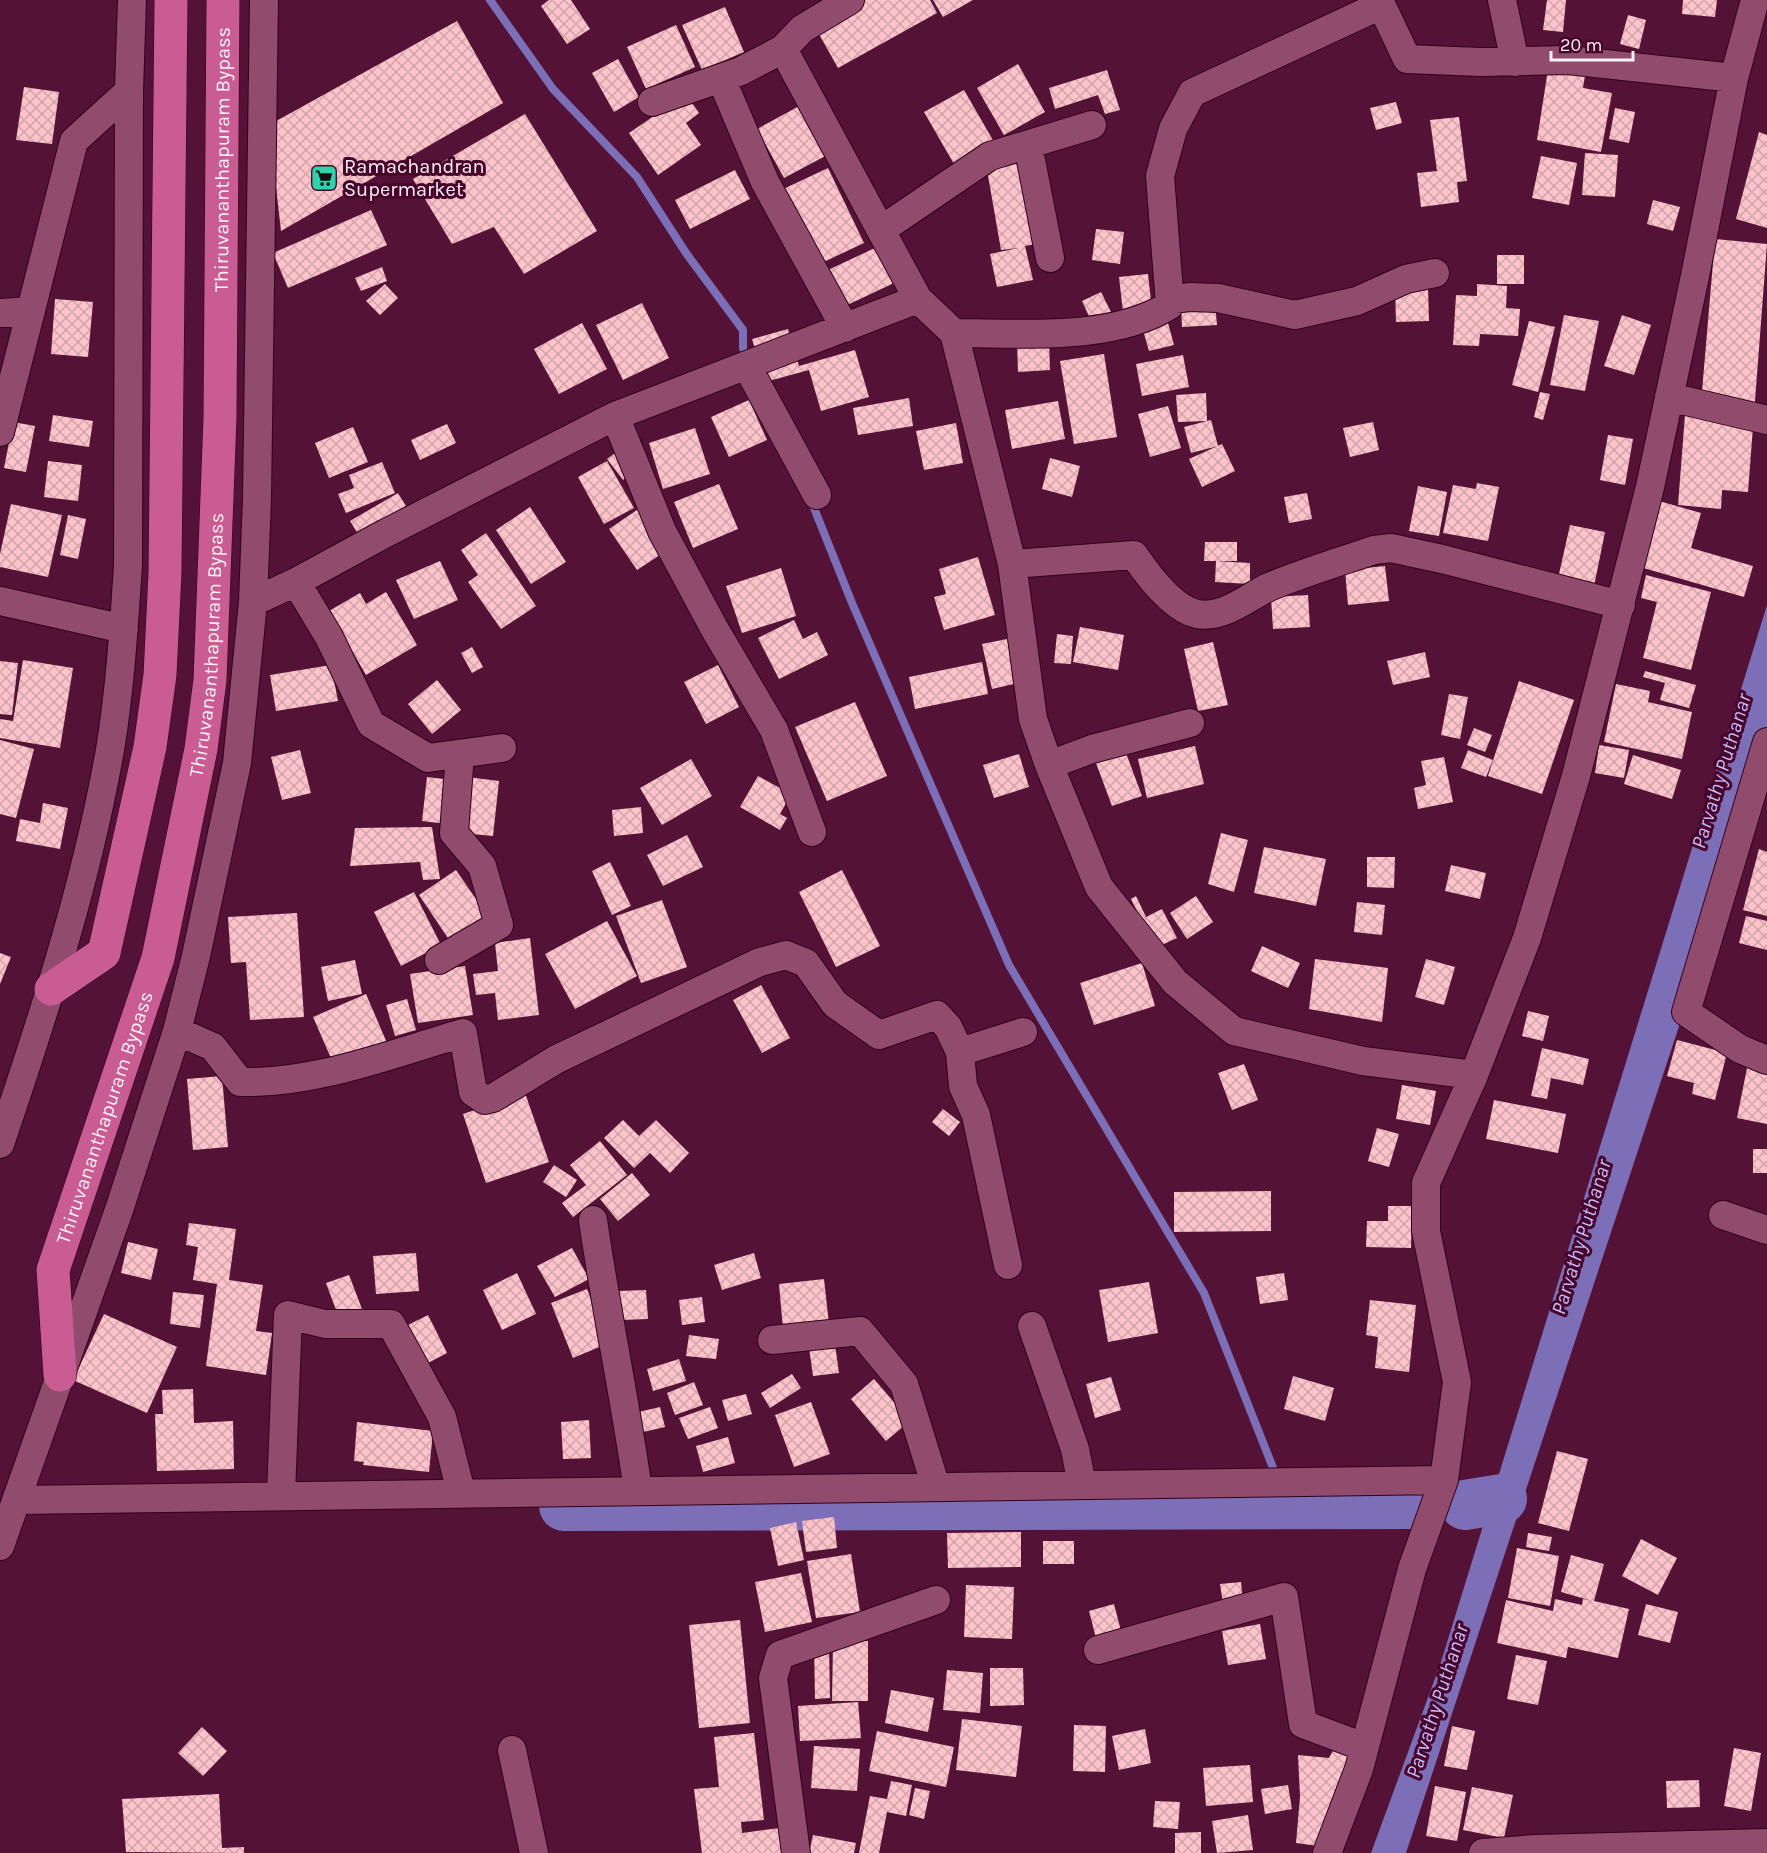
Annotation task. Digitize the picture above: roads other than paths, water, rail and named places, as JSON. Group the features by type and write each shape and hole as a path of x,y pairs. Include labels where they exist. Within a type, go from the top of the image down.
{"highway":[{"path":"51,989 104,953 150,747 160,675 165,573 171,0"},
{"name":"Thiruvananthapuram Bypass","path":"60,1376 53,1270 158,958 201,749 210,680 220,418 223,0"}],"street":[{"path":"0,1144 69,933 110,750 124,628 128,564 129,91 132,0"},
{"name":"Thiruvananthapuram Bypass","path":"0,1546 119,1210 177,1030 196,956 237,763 253,602 258,486 264,0"},
{"path":"652,102 721,78 783,49 802,29 850,0"},
{"path":"1502,0 1515,62"},
{"path":"1327,1853 1364,1747 1412,1569 1444,1480 1457,1382 1426,1231 1426,1183 1474,1075 1527,938 1576,776 1621,605 1669,397 1734,78 1755,0"},
{"path":"954,333 1073,334 1161,311 1170,305 1160,176 1173,129 1192,93 1380,3 1407,59 1515,62 1568,60 1734,78"},
{"path":"783,49 918,299 954,333 1012,564 1033,719 1049,765 1099,887 1175,981 1234,1031 1363,1061 1474,1075"},
{"path":"721,78 765,182 845,328"},
{"path":"0,432 74,141 129,91"},
{"path":"881,230 990,156 1092,125"},
{"path":"1028,145 1050,258"},
{"path":"1170,300 1189,297 1218,298 1295,315 1357,301 1406,279 1435,273"},
{"path":"253,602 296,582 386,533 615,416 918,299"},
{"path":"0,313 31,311"},
{"path":"747,366 817,495"},
{"path":"1669,397 1767,420"},
{"path":"615,416 662,531 714,628 774,730 812,832"},
{"path":"1012,564 1134,555 1157,587 1194,613 1211,615 1279,584 1374,550 1391,548 1621,605"},
{"path":"296,582 329,637 370,724 428,758 502,748"},
{"path":"0,602 124,628"},
{"path":"1049,765 1092,748 1190,723"},
{"path":"1767,742 1686,1012 1740,1049 1767,1060"},
{"path":"439,960 499,925 482,866 454,833 460,754"},
{"path":"177,1030 213,1047 240,1082 272,1083 325,1073 463,1033 473,1092 485,1100 493,1098 557,1059 760,962 786,955 807,963 835,1004 879,1035 937,1015 948,1027 960,1052 963,1086 976,1115 1008,1265"},
{"path":"960,1052 1023,1032"},
{"path":"1723,1215 1767,1230"},
{"path":"593,1220 607,1314 624,1395 638,1490"},
{"path":"281,1494 288,1315 325,1324 392,1323 441,1418 461,1492"},
{"path":"1032,1326 1072,1439 1082,1485"},
{"path":"772,1340 860,1331 904,1384 936,1486"},
{"path":"17,1500 281,1494 1444,1480"},
{"path":"1098,1650 1284,1598 1304,1724 1364,1747"},
{"path":"796,1853 773,1678 780,1655 936,1600"},
{"path":"512,1750 534,1853"},
{"path":"1483,1853 1670,1849 1767,1843"}],"water":[{"name":"Parvathy Puthanar","path":"1767,605 1767,727 1694,981 1406,1853 1371,1853 1441,1662"}],"waterway":[{"path":"490,0 553,89 637,177 686,253 743,330 743,348"},
{"path":"810,498 852,603 1009,965 1204,1293 1277,1478"},
{"path":"1288,1498 1297,1506"},
{"path":"1465,1505 1502,1499"},
{"path":"564,1506 1426,1504"}],"place":[{"name":"Ramachandran Supermarket","path":"324,178"}]}
